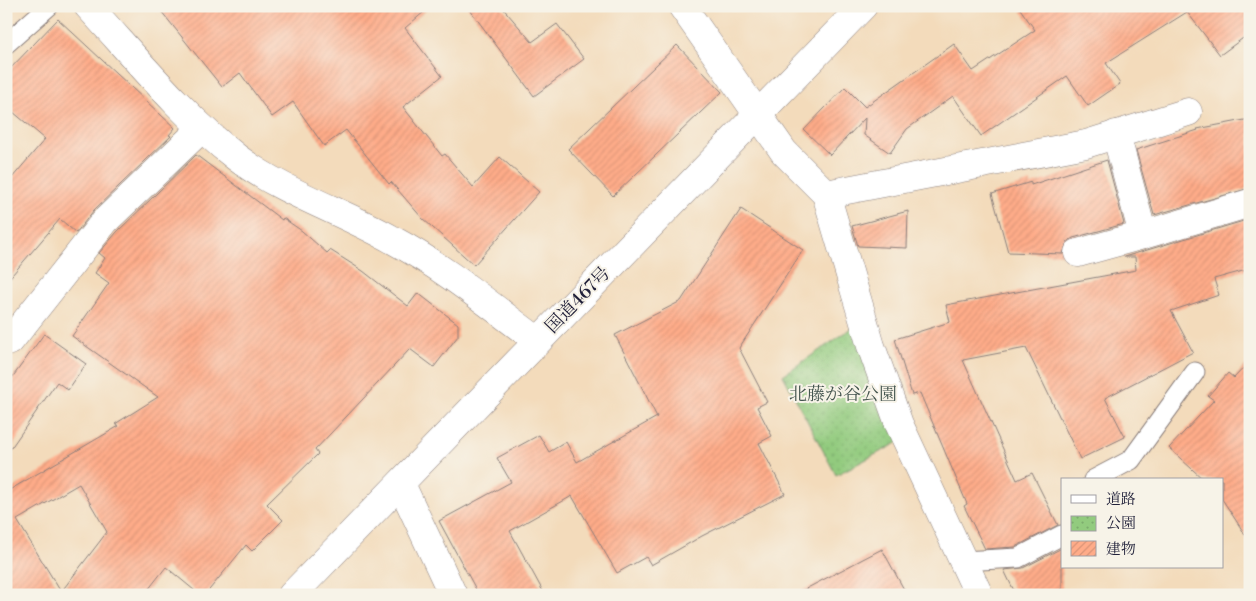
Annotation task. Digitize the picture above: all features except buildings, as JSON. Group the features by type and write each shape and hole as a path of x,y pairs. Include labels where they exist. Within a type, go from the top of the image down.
{"main road":[{"path":"88,6 202,128 238,158 271,178 392,239 422,257 538,342"},
{"path":"682,6 784,152 826,194 871,346 899,424 979,595"},
{"name":"国道467号","path":"292,595 863,6"},
{"path":"826,194 1086,144 1188,112"},
{"path":"10,341 105,221 202,128"},
{"path":"1116,134 1144,234"},
{"path":"1078,253 1250,203"},
{"path":"401,484 453,595"}],"lane":[{"path":"6,44 49,6"},
{"path":"1097,478 1131,460 1195,372"},
{"path":"962,561 1018,558 1061,536"}],"green space":[{"name":"北藤が谷公園","path":"864,320 905,439 836,475 783,375"}]}
